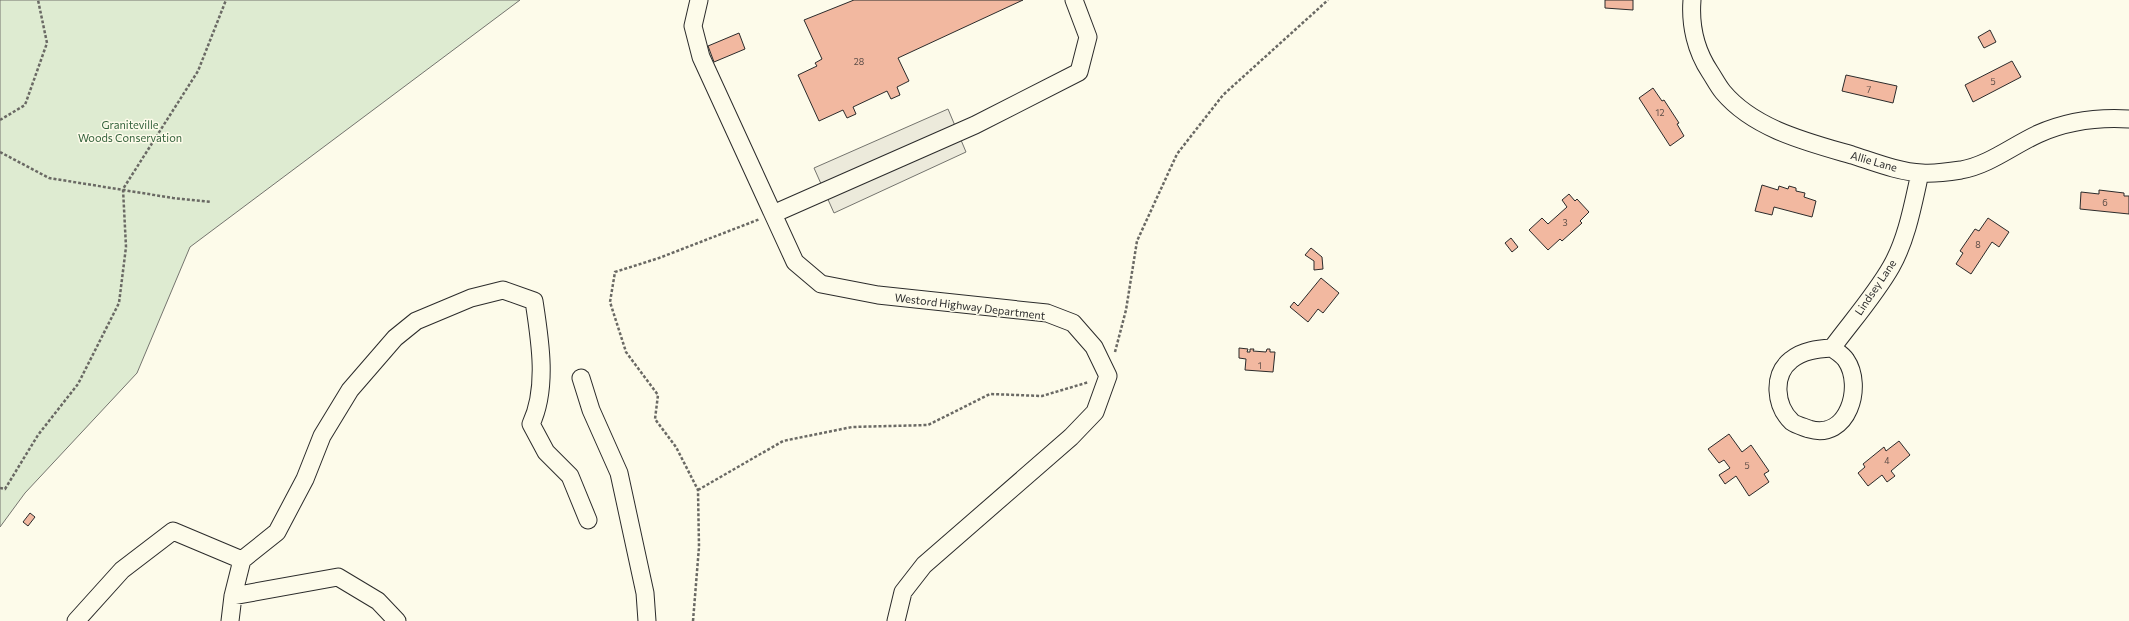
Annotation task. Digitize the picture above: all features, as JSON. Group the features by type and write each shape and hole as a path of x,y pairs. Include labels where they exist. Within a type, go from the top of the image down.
{"street":[{"name":"Westord Highway Department","path":"699,0 693,26 701,57 795,262 821,284 878,295 1047,313 1073,323 1094,347 1108,376"},
{"path":"773,214 975,124 1080,72 1088,37 1074,0"},
{"name":"Allie Lane","path":"1692,0 1691,10 1695,41 1705,64 1723,92 1746,113 1773,128 1814,144 1920,174 1963,170 1975,166 2000,155 2038,134 2064,124 2102,118 2129,119"},
{"name":"Lindsey Lane","path":"1832,348 1892,266 1902,240 1920,174"},
{"path":"230,621 233,596 242,560 276,532 305,479 322,436 350,390 395,338 416,321 471,298 503,290 534,301 541,349 538,410 531,424 546,452 570,476 588,520"},
{"path":"1832,348 1845,359 1852,372 1854,397 1848,410 1838,424 1828,429 1811,430 1793,422 1782,408 1778,390 1780,373 1792,359 1813,349 1832,348"},
{"path":"896,621 903,592 924,565 1071,437 1095,412 1108,376"},
{"path":"582,378 590,410 619,473 645,593 647,621"},
{"path":"76,621 122,570 173,531 242,560"},
{"path":"233,596 338,577 378,601 397,621"}],"path":[{"path":"0,120 25,105 47,42 38,0"},
{"path":"0,488 5,489 38,435 78,384 119,303 126,247 123,190 198,71 226,0"},
{"path":"698,490 783,441 852,427 928,426 990,394 1042,396 1108,376 1126,310 1137,241 1177,154 1223,95 1328,0"},
{"path":"0,152 49,178 173,198 211,202"},
{"path":"694,621 699,547 698,490 676,447 655,419 658,395 626,352 610,302 615,272 659,258 773,214"}],"green space":[{"name":"Graniteville Woods Conservation","path":"0,0 520,0 190,247 137,373 25,493 0,527"}],"shaded area":[{"path":"948,109 966,152 834,213 814,168"}],"building":[{"path":"854,0 1023,0 898,58 909,81 897,87 900,95 891,99 887,91 853,107 856,114 847,118 843,110 819,121 798,75 817,66 815,63 822,59 804,20"},
{"path":"1605,0 1633,0 1633,10 1605,8"},
{"path":"1990,30 1996,42 1984,48 1978,37"},
{"path":"739,33 745,49 714,62 708,46"},
{"path":"2012,61 2021,77 1973,102 1965,85"},
{"path":"1846,75 1897,86 1893,103 1842,91"},
{"path":"1653,88 1662,101 1664,100 1679,123 1677,124 1684,136 1670,146 1639,98"},
{"path":"1762,185 1778,190 1779,186 1788,189 1789,186 1796,188 1796,191 1805,193 1804,197 1816,201 1812,217 1774,207 1772,215 1755,211"},
{"path":"2099,190 2124,193 2124,196 2129,196 2129,214 2080,209 2081,192 2099,194"},
{"path":"1569,194 1575,201 1577,199 1589,212 1580,221 1582,223 1562,241 1560,239 1548,250 1529,230 1542,218 1548,224 1567,207 1562,200"},
{"path":"1988,218 2009,232 1999,247 1992,242 1971,274 1956,264 1963,253 1960,251 1975,229 1979,231"},
{"path":"1511,238 1518,247 1512,252 1505,243"},
{"path":"1311,248 1322,257 1323,269 1314,270 1314,261 1305,255"},
{"path":"1321,278 1339,293 1323,313 1318,309 1308,322 1290,307 1294,302 1298,306"},
{"path":"1239,348 1248,349 1247,352 1250,352 1250,349 1254,349 1253,351 1266,352 1267,349 1270,349 1270,352 1275,352 1273,372 1245,370 1246,359 1239,358"},
{"path":"1729,434 1742,452 1751,445 1769,471 1764,474 1769,482 1749,496 1736,476 1725,484 1719,475 1730,468 1724,460 1719,463 1708,449"},
{"path":"1899,441 1910,455 1891,471 1895,476 1887,482 1882,475 1868,486 1858,473 1865,467 1863,464 1884,447 1886,451"},
{"path":"30,513 35,517 28,526 23,522"}]}
